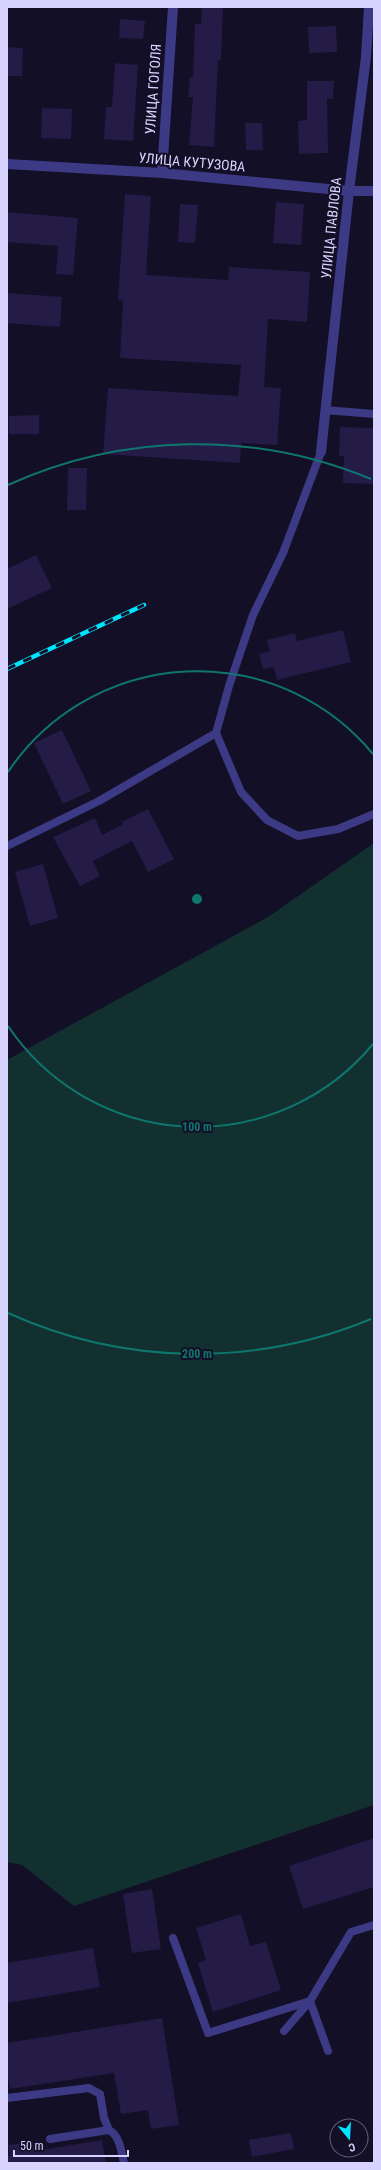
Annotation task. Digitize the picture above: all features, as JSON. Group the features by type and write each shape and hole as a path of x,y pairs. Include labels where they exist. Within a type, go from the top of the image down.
{"street":[{"name":"УЛИЦА ГОГОЛЯ","path":"162,173 173,7"},
{"name":"УЛИЦА ПАВЛОВА","path":"320,452 349,191 366,57 369,7"},
{"name":"УЛИЦА КУТУЗОВА","path":"7,164 162,173 349,191 374,191"}],"lane":[{"path":"325,410 374,414"},
{"path":"320,452 283,553 253,615 229,686 216,734 241,792 267,820 298,836 338,829 374,814"},
{"path":"7,846 99,801 216,734"},
{"path":"284,2032 310,2000 351,1932 374,1925"},
{"path":"173,1938 208,2032 310,2000"},
{"path":"310,2000 328,2051"},
{"path":"7,2098 89,2088 100,2094 104,2118 109,2130 115,2134 121,2147 124,2163"},
{"path":"50,2139 109,2130"}],"green space":[{"path":"374,843 374,1805 74,1906 22,1865 7,1862 7,1060 268,917"}],"building":[{"path":"202,7 223,7 221,60 218,60 214,147 189,145 193,97 188,97 190,77 193,77 195,24 201,24"},
{"path":"120,19 145,21 143,39 119,38"},
{"path":"336,26 337,52 309,53 308,27"},
{"path":"7,47 23,48 22,76 7,76"},
{"path":"115,63 138,65 133,141 104,139 106,107 112,107"},
{"path":"307,81 334,81 333,99 327,99 328,153 299,154 298,121 307,120"},
{"path":"42,108 72,109 71,139 41,138"},
{"path":"245,123 262,123 263,150 246,150"},
{"path":"125,194 151,196 146,275 228,280 229,267 310,272 307,322 268,319 264,387 281,388 277,445 241,443 240,463 103,454 108,388 238,396 241,365 120,358 123,301 118,300"},
{"path":"276,202 304,204 301,245 273,243"},
{"path":"180,204 198,205 195,243 178,242"},
{"path":"7,212 78,218 73,275 56,274 58,246 7,242"},
{"path":"7,293 62,297 60,327 7,323"},
{"path":"39,415 39,434 9,434 9,416"},
{"path":"340,427 374,428 374,484 343,483 344,456 339,456"},
{"path":"68,468 87,468 86,510 67,510"},
{"path":"36,555 52,588 7,609 7,569"},
{"path":"343,630 351,662 277,680 274,667 263,669 259,654 270,651 267,640 295,633 297,641"},
{"path":"62,730 91,791 63,804 34,743"},
{"path":"148,809 174,859 148,872 132,841 93,861 100,876 80,886 53,837 95,818 102,835 123,824 122,822"},
{"path":"43,864 58,918 30,926 15,872"},
{"path":"374,1838 374,1887 303,1909 289,1866"},
{"path":"152,1889 161,1949 132,1953 123,1894"},
{"path":"241,1914 250,1946 266,1942 281,1990 213,2012 198,1963 206,1960 196,1928"},
{"path":"93,1948 100,1987 7,2003 7,1963"},
{"path":"162,2018 179,2125 151,2129 148,2110 121,2114 114,2073 10,2089 7,2072 7,2043"},
{"path":"291,2133 294,2149 252,2157 249,2140"},
{"path":"102,2140 106,2163 7,2163 7,2156 10,2155 8,2145 33,2142 35,2151"}],"railway":[{"path":"7,669 144,605"}]}
